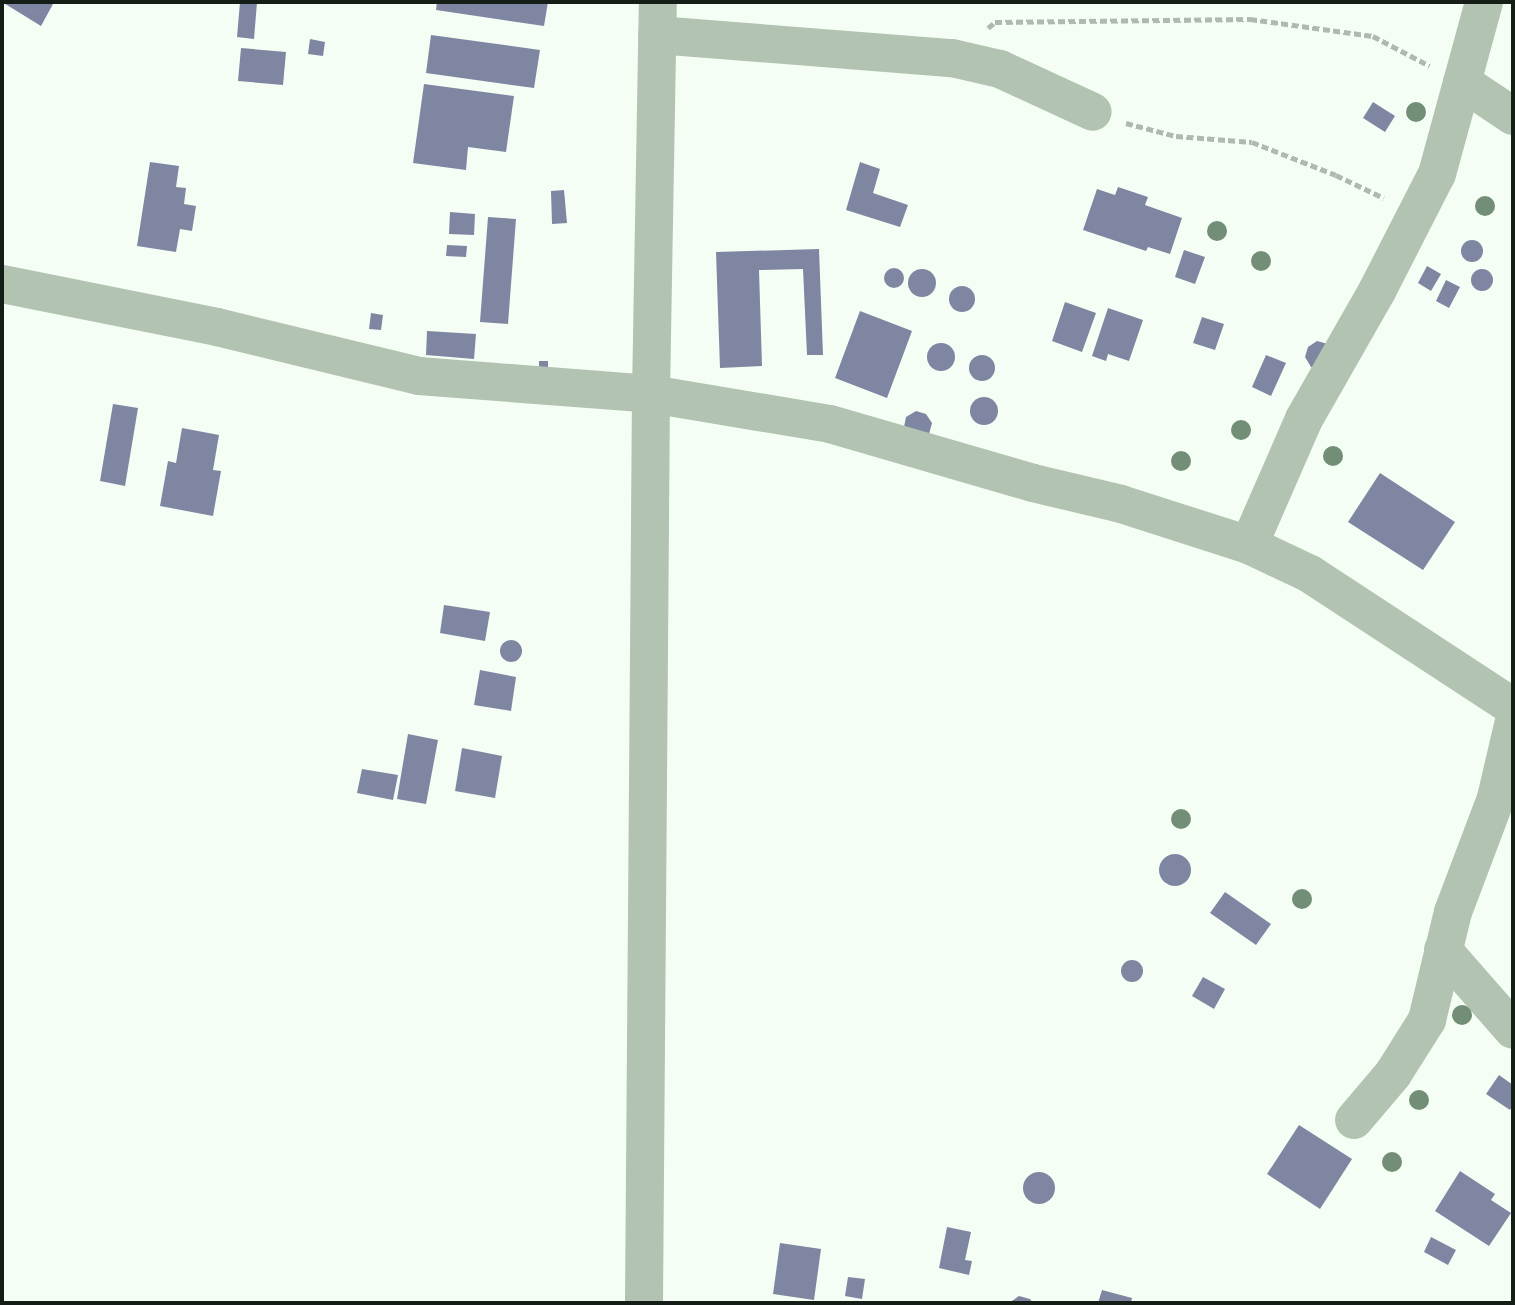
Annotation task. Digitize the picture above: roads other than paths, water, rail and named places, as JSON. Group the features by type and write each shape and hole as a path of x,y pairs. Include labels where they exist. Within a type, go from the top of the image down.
{"street":[{"path":"1249,545 1304,419 1377,291 1411,220 1437,174 1484,2"},
{"path":"644,1303 651,394 657,18 952,58 1000,69 1093,112"},
{"path":"1462,82 1513,116"},
{"path":"2,284 217,327 419,376 651,394 830,424 1033,483 1121,504 1249,545 1310,574 1513,707"},
{"path":"1354,1120 1393,1074 1427,1020 1453,912 1496,798 1513,725"},
{"path":"1443,950 1513,1030"}]}
